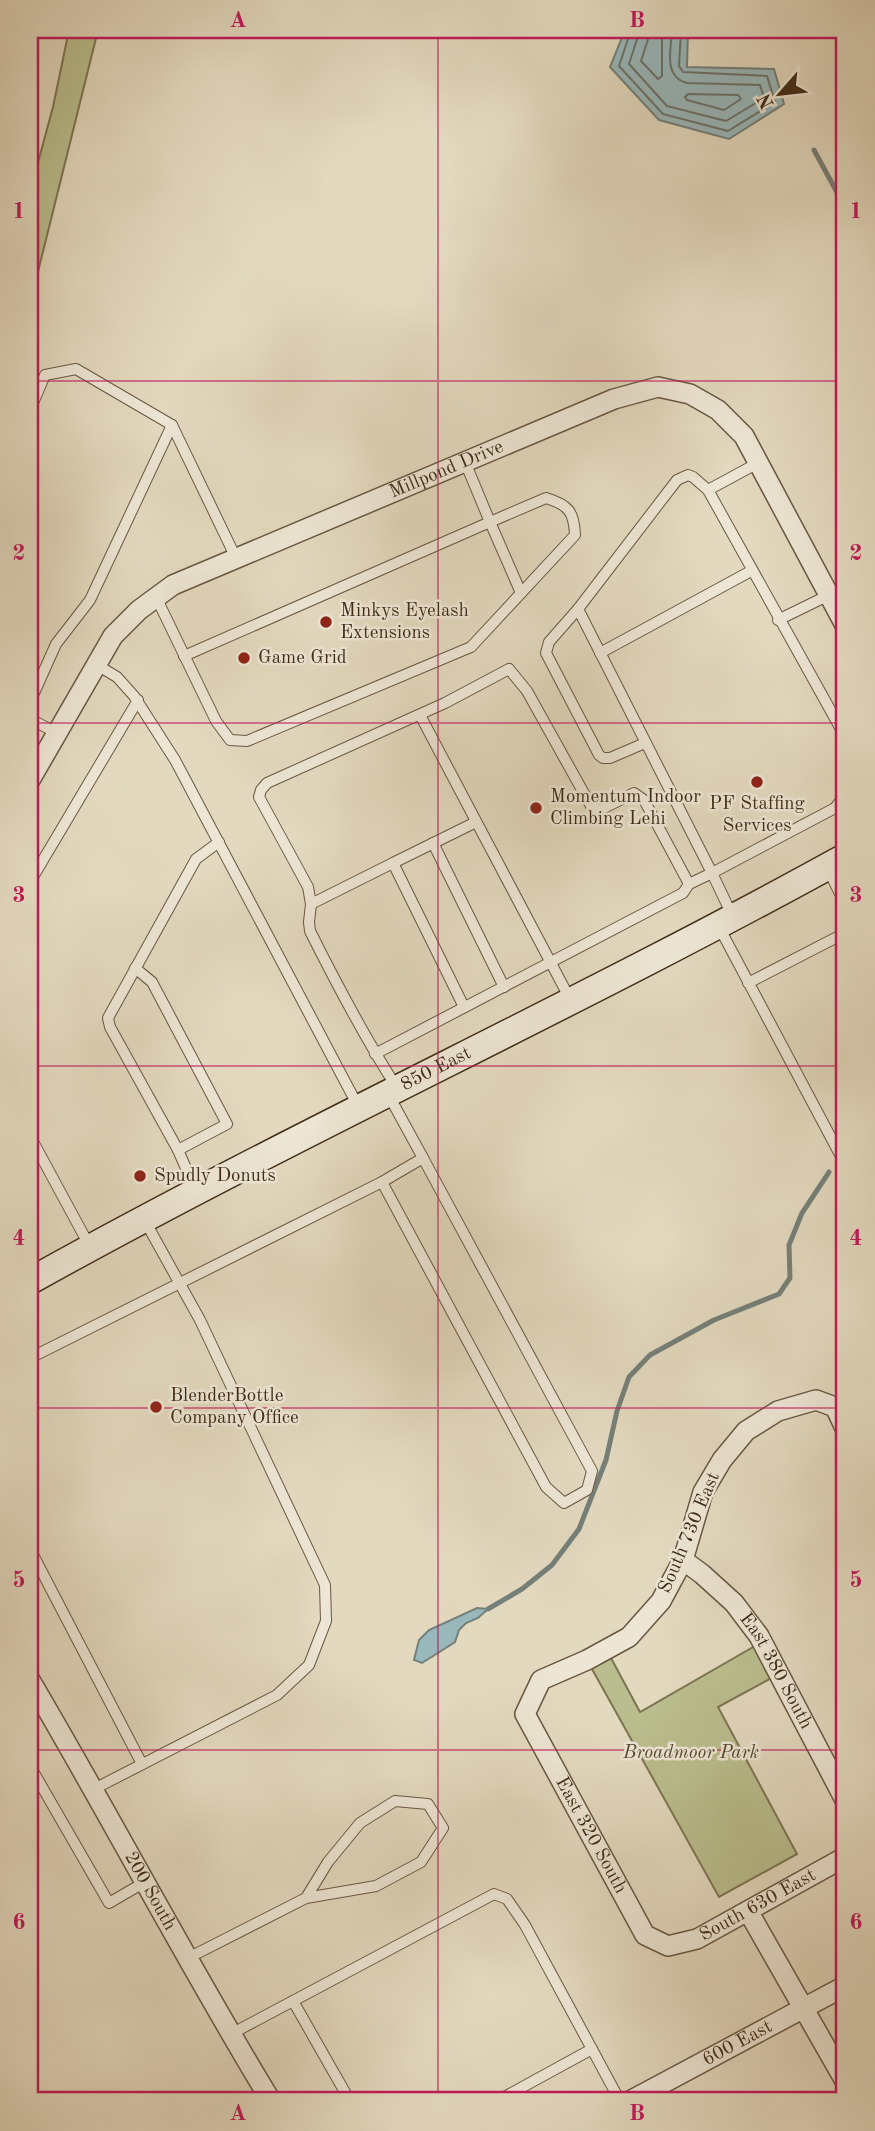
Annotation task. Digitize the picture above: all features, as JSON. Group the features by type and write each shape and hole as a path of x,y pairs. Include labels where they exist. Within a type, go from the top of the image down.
{"main road":[{"name":"850 East","path":"30,1281 197,1192 726,922 836,862"}],"street":[{"name":"Millpond Drive","path":"30,780 113,636 173,585 614,399 658,387 690,394 718,410 744,436 845,625"},
{"name":"South 730 East","path":"525,1713 541,1680 587,1660 629,1637 661,1601 683,1560 703,1492 722,1460 746,1431 778,1410 816,1400 835,1407 845,1428"},
{"name":"East 380 South","path":"683,1560 734,1603 759,1636 845,1800"},
{"name":"200 South","path":"30,1680 37,1709 94,1789 230,2035 271,2101"},
{"name":"East 320 South","path":"525,1713 645,1935 668,1946"},
{"name":"South 630 East","path":"668,1946 697,1939 845,1857"},
{"path":"748,1911 845,2081"},
{"name":"600 East","path":"630,2101 845,1986"}],"lane":[{"path":"30,410 45,375 76,369 172,425 236,558"},
{"path":"30,702 56,644 90,600 172,425"},
{"path":"465,462 521,593"},
{"path":"708,491 758,463"},
{"path":"645,743 610,758 599,755 546,653 549,642 578,609 677,480 688,475 708,491 778,620 844,733"},
{"path":"156,597 184,656 216,721 230,740 247,741 471,647 575,535 574,517 562,503 546,498 184,656"},
{"path":"600,653 751,571"},
{"path":"778,620 829,595"},
{"path":"578,609 712,873 748,983 845,1164"},
{"path":"97,665 117,677 138,700 175,760 359,1109"},
{"path":"382,1182 546,1487 564,1503 587,1490 592,1471 423,1157 375,1054 310,931 311,904 307,887 260,797 261,790 267,783 420,715 509,669 527,691 591,806 600,810 634,793 644,800 689,884"},
{"path":"30,882 138,700"},
{"path":"420,715 571,1001"},
{"path":"30,719 57,733"},
{"path":"375,1054 682,893 689,884 835,808 845,795"},
{"path":"311,904 476,822"},
{"path":"197,1192 178,1150 110,1027 108,1018 196,859 219,842"},
{"path":"433,843 503,987"},
{"path":"836,862 845,904"},
{"path":"393,863 464,1007"},
{"path":"748,983 845,933"},
{"path":"135,968 152,982 227,1124 178,1150"},
{"path":"30,1136 91,1249"},
{"path":"30,1358 382,1182 423,1157"},
{"path":"94,1789 277,1695 309,1665 326,1620 325,1585 180,1283 145,1221"},
{"path":"30,1549 142,1764"},
{"path":"30,1766 109,1903 145,1882"},
{"path":"188,1958 306,1898 376,1886 421,1863 443,1828 428,1804 395,1801 360,1823 328,1862 306,1898"},
{"path":"230,2035 494,1894 507,1899 525,1925 620,2101"},
{"path":"293,2001 349,2101"},
{"path":"497,2101 592,2049"}],"green space":[{"path":"69,30 98,30 30,304 30,192 53,107"},
{"name":"Broadmoor Park","path":"755,1646 779,1674 718,1707 797,1854 719,1897 587,1660 611,1658 640,1712"}],"water":[{"path":"625,30 688,30 687,67 774,69 784,104 729,139 659,120 610,67"},
{"path":"477,1608 488,1609 459,1630 455,1642 422,1663 414,1660 419,1640 429,1630"}],"waterway":[{"path":"814,150 845,207"},
{"path":"488,1609 522,1589 552,1565 579,1529 606,1460 617,1411 629,1377 650,1355 714,1320 779,1294 790,1278 789,1245 802,1213 829,1172"}],"place":[{"name":"Minkys Eyelash Extensions","path":"326,622"},
{"name":"Game Grid","path":"244,658"},
{"name":"PF Staffing Services","path":"757,782"},
{"name":"Momentum Indoor Climbing Lehi","path":"536,808"},
{"name":"Spudly Donuts","path":"140,1176"},
{"name":"BlenderBottle Company Office","path":"156,1407"}]}
